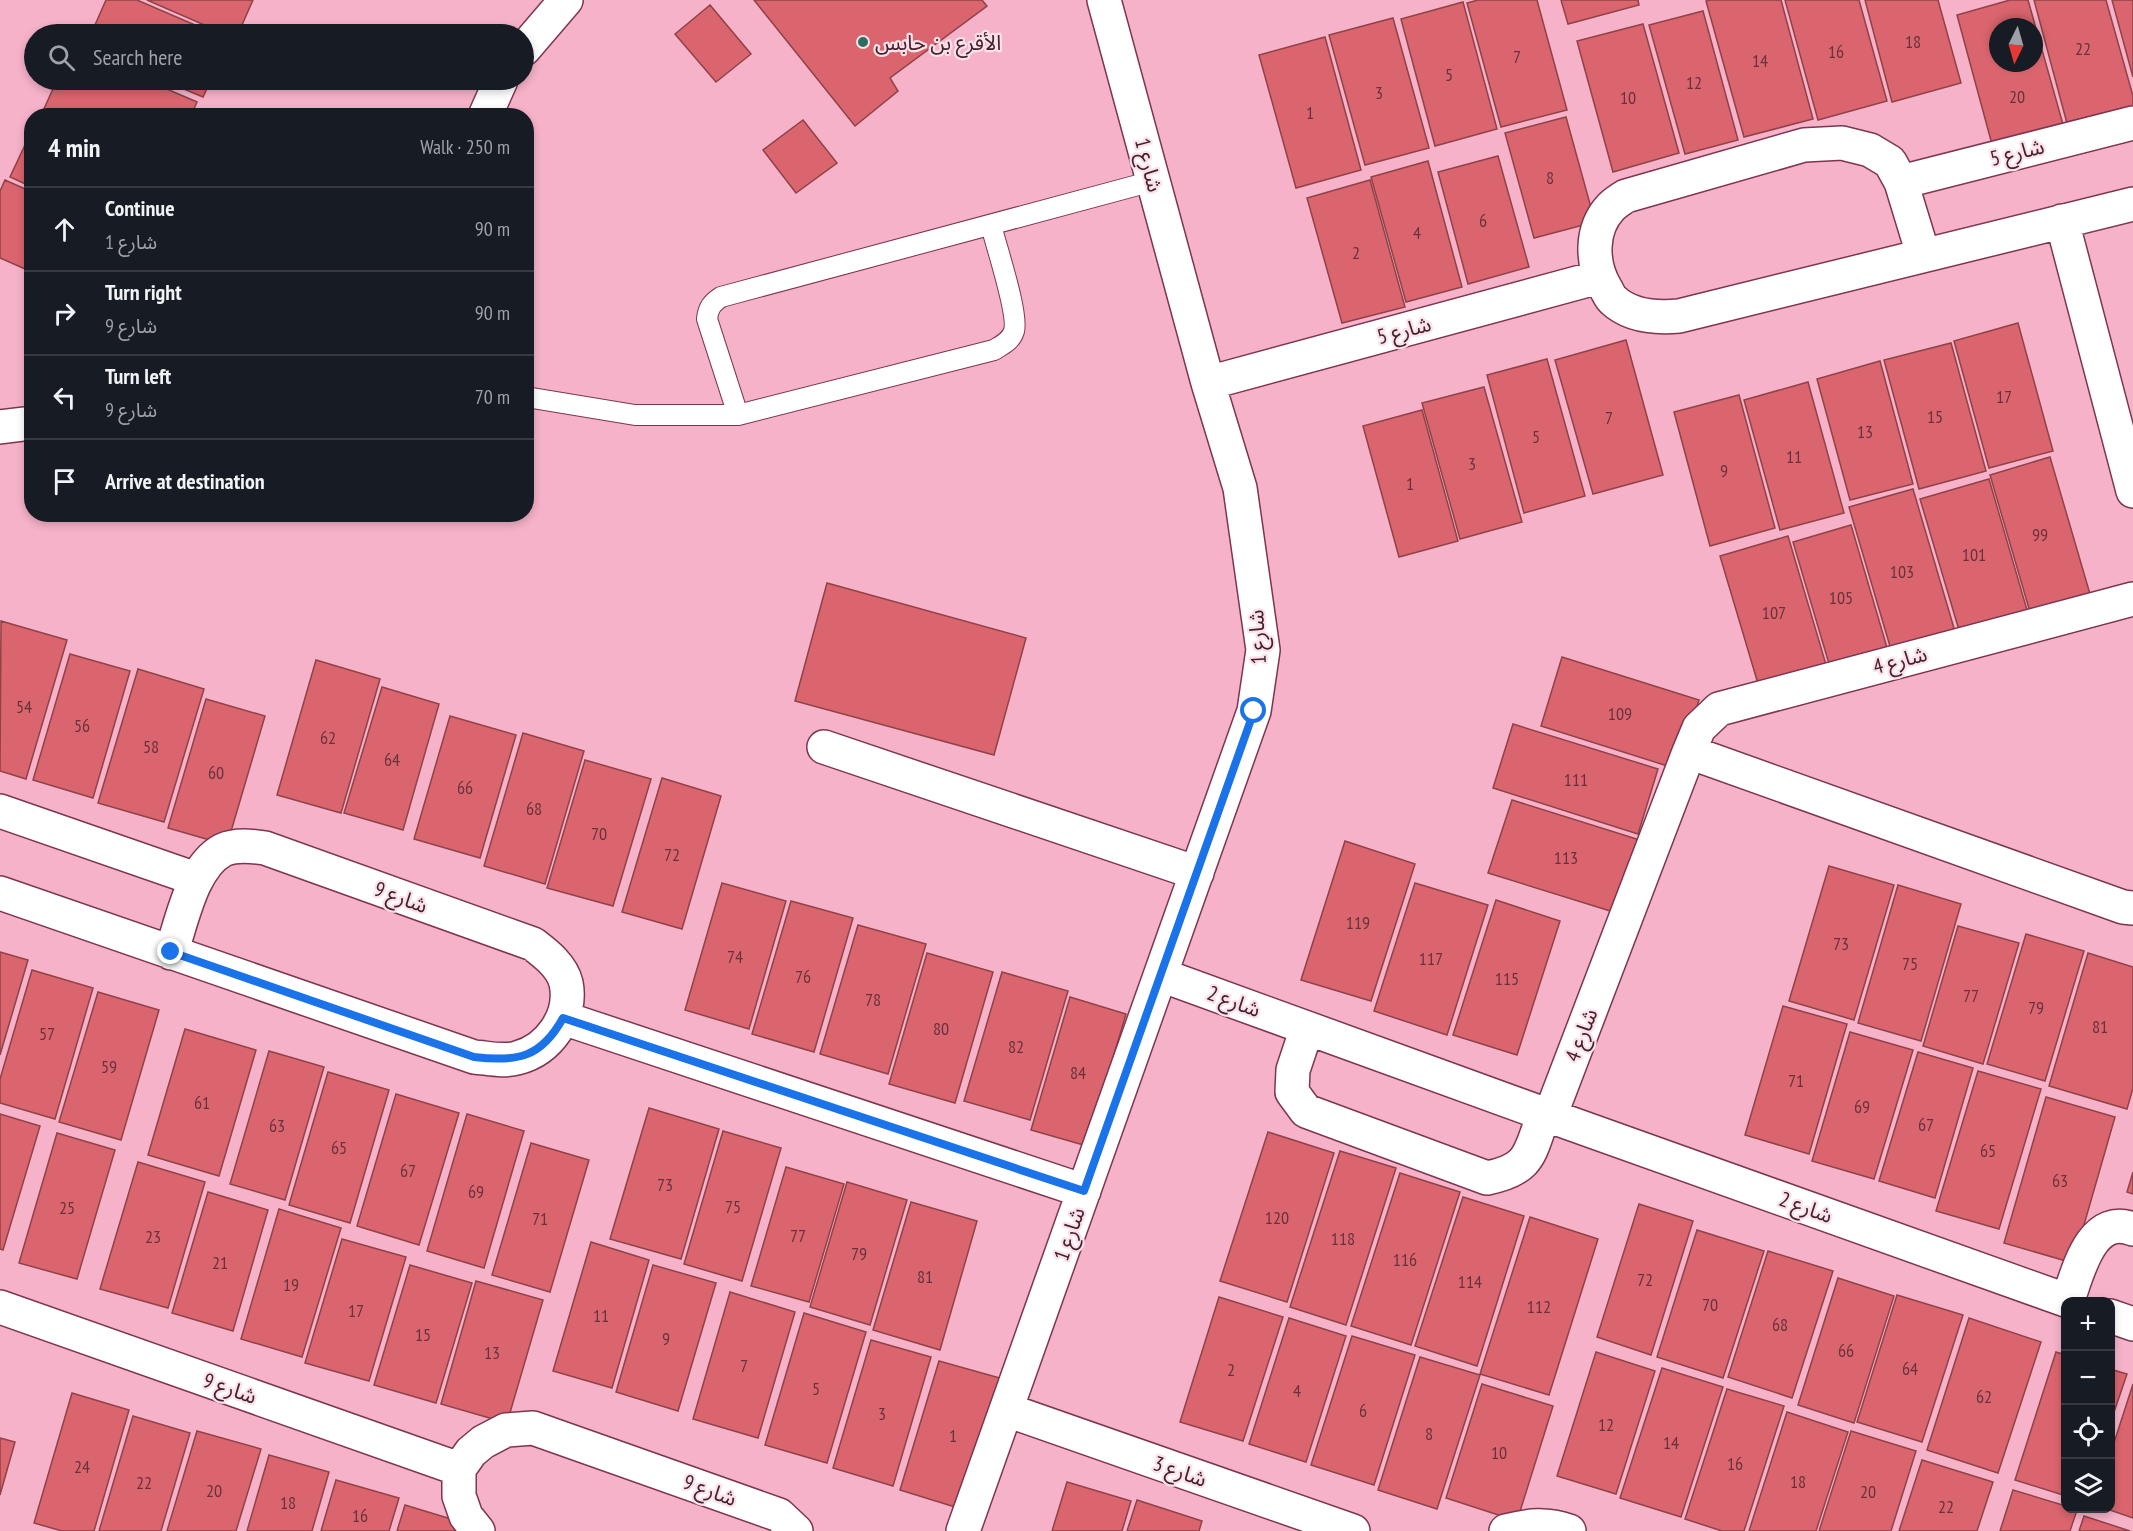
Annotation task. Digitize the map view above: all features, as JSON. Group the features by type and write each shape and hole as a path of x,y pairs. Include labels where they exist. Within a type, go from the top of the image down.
{"street":[{"path":"534,37 566,0"},
{"name":"شارع 1","path":"963,1531 1254,711 1263,650 1240,488 1208,383 1104,0"},
{"path":"489,108 497,90"},
{"name":"شارع 5","path":"1901,182 2133,123"},
{"path":"1923,254 1901,182 1890,162 1870,150 1842,143 1804,145 1626,196 1610,207 1599,226 1593,251 1599,277 1613,300 1635,312 1658,318 1679,316 2133,204"},
{"path":"2062,221 2133,491"},
{"name":"شارع 5","path":"1208,383 1599,277"},
{"path":"0,427 24,424"},
{"name":"شارع 4","path":"1547,1115 1699,728 1719,709 2133,599"},
{"path":"824,747 1197,873"},
{"path":"1689,752 2123,907 2133,908"},
{"path":"0,811 196,879"},
{"name":"شارع 9","path":"171,952 196,879 207,862 225,850 245,846 265,848 533,944 553,960 566,981 567,1002 563,1018"},
{"path":"0,893 474,1057 516,1058 538,1048 554,1034 563,1018 1084,1191"},
{"name":"شارع 2","path":"1161,975 2061,1298"},
{"path":"1307,1028 1293,1070 1292,1092 1306,1111 1486,1179 1508,1174 1526,1160 1547,1115"},
{"name":"شارع 2","path":"2071,1297 2087,1248 2102,1232 2122,1225 2133,1229"},
{"name":"شارع 9","path":"0,1307 459,1469 471,1452 483,1442 506,1430 533,1428 779,1515 796,1531"},
{"path":"2115,1318 2133,1324"},
{"name":"شارع 3","path":"1007,1410 1353,1531"},
{"path":"459,1469 459,1496 466,1516 478,1531"},
{"path":"1506,1531 1531,1525 1558,1527 1569,1531"}],"lane":[{"path":"738,415 707,319 713,302 721,297 1153,181"},
{"path":"534,399 635,415 738,415 994,350 1007,342 1014,332 1015,316 991,225"}],"building":[{"path":"106,0 137,0 193,24 95,24"},
{"path":"147,0 253,0 242,24 202,24"},
{"name":"الأقرع بن حابس","path":"754,0 982,0 987,6 890,78 898,91 855,126"},
{"path":"1478,0 1537,0 1567,110 1501,127 1467,3"},
{"path":"1561,0 1638,0 1639,5 1568,24"},
{"path":"1781,0 1813,119 1744,137 1706,1"},
{"path":"1785,0 1859,0 1887,101 1818,120"},
{"path":"1865,0 1938,0 1961,83 1892,102"},
{"path":"2010,0 2028,0 2033,18 1989,18 1989,72 2043,72 2043,53 2064,128 1993,148 1957,15"},
{"path":"2034,0 2106,0 2133,96 2133,109 2068,127 2043,34 2043,18 2039,18"},
{"path":"2112,0 2133,0 2133,77"},
{"path":"1463,2 1497,129 1435,146 1401,19"},
{"path":"710,5 751,54 716,82 675,34"},
{"path":"1703,11 1738,140 1685,154 1649,25"},
{"path":"1393,18 1429,148 1365,165 1329,35"},
{"path":"1643,24 1679,153 1613,172 1577,41"},
{"path":"1325,37 1361,170 1296,188 1259,55"},
{"path":"52,90 169,90 197,102 194,108 44,108"},
{"path":"186,90 206,90 203,97"},
{"path":"1566,117 1595,222 1534,238 1505,133"},
{"path":"803,120 837,163 796,193 763,150"},
{"path":"24,147 24,183 10,177"},
{"path":"1498,156 1529,267 1468,284 1438,172"},
{"path":"1428,161 1462,287 1406,302 1371,177"},
{"path":"5,180 24,188 24,268 0,258 0,191"},
{"path":"1370,180 1405,307 1342,323 1307,198"},
{"path":"2018,323 2053,451 1989,468 1954,341"},
{"path":"1626,340 1663,475 1593,494 1555,360"},
{"path":"1951,343 1986,471 1919,489 1884,360"},
{"path":"1547,359 1585,496 1524,513 1487,375"},
{"path":"1880,361 1913,484 1850,500 1817,379"},
{"path":"1808,382 1844,513 1780,530 1744,400"},
{"path":"1484,387 1522,522 1460,539 1422,403"},
{"path":"1739,395 1775,528 1710,546 1674,412"},
{"path":"1422,410 1458,541 1399,557 1363,426"},
{"path":"2050,457 2090,594 2030,612 1990,475"},
{"path":"1989,479 2027,610 1959,630 1920,499"},
{"path":"1913,489 1956,635 1892,653 1849,507"},
{"path":"1851,525 1888,651 1830,667 1793,542"},
{"path":"1788,536 1827,668 1759,687 1720,556"},
{"path":"827,583 1026,638 994,755 795,701"},
{"path":"1,621 67,640 26,779 0,771"},
{"path":"70,654 130,671 93,798 33,780"},
{"path":"1562,657 1699,700 1677,769 1541,726"},
{"path":"316,660 380,679 341,813 277,795"},
{"path":"138,669 204,689 164,822 98,803"},
{"path":"382,687 439,704 403,830 344,813"},
{"path":"206,699 265,716 227,845 168,828"},
{"path":"450,716 516,735 480,858 414,839"},
{"path":"1513,724 1658,769 1638,834 1493,788"},
{"path":"523,733 584,751 545,884 484,866"},
{"path":"585,760 651,779 613,906 547,888"},
{"path":"662,778 721,796 682,929 622,912"},
{"path":"1512,800 1643,841 1620,914 1488,873"},
{"path":"1345,841 1415,864 1371,1001 1301,980"},
{"path":"1829,866 1894,885 1854,1020 1789,1001"},
{"path":"722,883 786,901 749,1029 685,1010"},
{"path":"1415,883 1488,905 1447,1035 1374,1011"},
{"path":"1898,885 1961,904 1921,1041 1858,1023"},
{"path":"1496,900 1560,921 1517,1055 1453,1035"},
{"path":"791,901 853,918 814,1052 752,1034"},
{"path":"858,925 926,944 888,1074 820,1054"},
{"path":"1958,926 2019,943 1983,1064 1923,1046"},
{"path":"2026,934 2084,951 2045,1081 1987,1064"},
{"path":"0,952 28,960 0,1055"},
{"path":"927,953 993,972 955,1103 889,1084"},
{"path":"2088,953 2133,967 2133,1088 2127,1109 2049,1086"},
{"path":"32,970 93,988 55,1119 0,1103 0,1079"},
{"path":"1002,972 1068,991 1030,1120 964,1101"},
{"path":"98,992 159,1010 121,1140 59,1122"},
{"path":"1070,997 1126,1014 1087,1146 1031,1130"},
{"path":"1783,1006 1847,1024 1809,1154 1745,1135"},
{"path":"185,1029 256,1050 219,1176 148,1155"},
{"path":"1850,1032 1913,1050 1874,1179 1812,1161"},
{"path":"269,1051 324,1067 285,1200 230,1184"},
{"path":"1918,1052 1973,1068 1935,1198 1879,1181"},
{"path":"1978,1071 2041,1089 1999,1229 1936,1211"},
{"path":"328,1072 389,1090 350,1223 289,1205"},
{"path":"396,1094 459,1113 419,1245 357,1226"},
{"path":"2046,1097 2115,1117 2073,1263 2004,1243"},
{"path":"649,1108 719,1129 681,1259 610,1239"},
{"path":"0,1114 40,1126 3,1250 0,1249"},
{"path":"467,1114 524,1131 484,1268 427,1251"},
{"path":"723,1131 781,1148 742,1281 684,1264"},
{"path":"1268,1132 1334,1153 1287,1302 1220,1281"},
{"path":"57,1133 115,1150 77,1279 19,1263"},
{"path":"531,1143 589,1160 550,1292 492,1275"},
{"path":"1340,1151 1396,1168 1346,1325 1290,1307"},
{"path":"138,1162 205,1182 168,1308 100,1289"},
{"path":"786,1167 844,1184 809,1302 751,1286"},
{"path":"2133,1172 2133,1194 2127,1192"},
{"path":"1400,1173 1460,1192 1411,1345 1351,1326"},
{"path":"847,1182 907,1200 870,1325 810,1307"},
{"path":"208,1192 268,1210 233,1331 172,1313"},
{"path":"1463,1197 1524,1216 1477,1366 1415,1346"},
{"path":"911,1202 977,1221 940,1350 873,1330"},
{"path":"1639,1204 1693,1221 1651,1355 1597,1337"},
{"path":"279,1209 341,1228 302,1357 241,1339"},
{"path":"1530,1217 1598,1239 1549,1395 1480,1374"},
{"path":"1697,1230 1764,1251 1723,1378 1657,1357"},
{"path":"342,1239 406,1257 369,1381 305,1363"},
{"path":"591,1242 649,1260 612,1388 553,1371"},
{"path":"1768,1251 1833,1271 1792,1398 1728,1377"},
{"path":"410,1265 472,1283 436,1403 374,1385"},
{"path":"653,1265 716,1283 678,1411 616,1392"},
{"path":"1838,1278 1894,1296 1854,1423 1798,1405"},
{"path":"476,1281 543,1300 507,1423 441,1404"},
{"path":"730,1292 795,1312 758,1438 693,1419"},
{"path":"1897,1295 1963,1315 1922,1442 1857,1422"},
{"path":"1219,1297 1283,1317 1243,1441 1180,1422"},
{"path":"804,1313 866,1332 827,1463 765,1445"},
{"path":"1289,1318 1346,1336 1306,1462 1249,1444"},
{"path":"1969,1318 2041,1342 1998,1473 1927,1450"},
{"path":"1352,1336 1415,1355 1374,1485 1311,1465"},
{"path":"871,1340 931,1357 893,1486 833,1468"},
{"path":"1596,1352 1655,1371 1616,1494 1557,1476"},
{"path":"2056,1352 2061,1354 2061,1494 2015,1480"},
{"path":"1420,1357 1480,1375 1437,1509 1378,1490"},
{"path":"939,1361 1007,1380 968,1511 900,1490"},
{"path":"1662,1368 1723,1387 1681,1517 1620,1498"},
{"path":"2115,1370 2127,1374 2115,1409"},
{"path":"1482,1384 1553,1406 1517,1521 1446,1498"},
{"path":"2133,1384 2133,1518 2115,1512 2115,1440"},
{"path":"1727,1389 1784,1406 1744,1531 1722,1531 1685,1519"},
{"path":"72,1393 129,1410 94,1531 62,1531 34,1523"},
{"path":"1787,1412 1848,1432 1816,1531 1749,1531"},
{"path":"133,1416 190,1433 161,1531 99,1531"},
{"path":"197,1431 261,1449 236,1531 167,1531"},
{"path":"1851,1431 1916,1451 1891,1531 1819,1531"},
{"path":"0,1438 15,1442 0,1495"},
{"path":"269,1455 329,1472 312,1531 247,1531"},
{"path":"1922,1460 1993,1482 1977,1531 1899,1531"},
{"path":"336,1480 399,1498 389,1531 321,1531"},
{"path":"1067,1482 1131,1501 1122,1531 1052,1531"},
{"path":"2013,1490 2061,1504 2061,1513 2076,1513 2070,1531 2000,1531"},
{"path":"1137,1500 1202,1521 1199,1531 1127,1531"},
{"path":"405,1505 461,1522 458,1531 397,1531"},
{"path":"2084,1516 2130,1531 2079,1531"}],"place":[{"name":"الأقرع بن حابس","path":"863,42"}],"route":[{"path":"171,952 474,1057 516,1058 538,1048 554,1034 563,1018 1084,1191 1254,711"}]}
